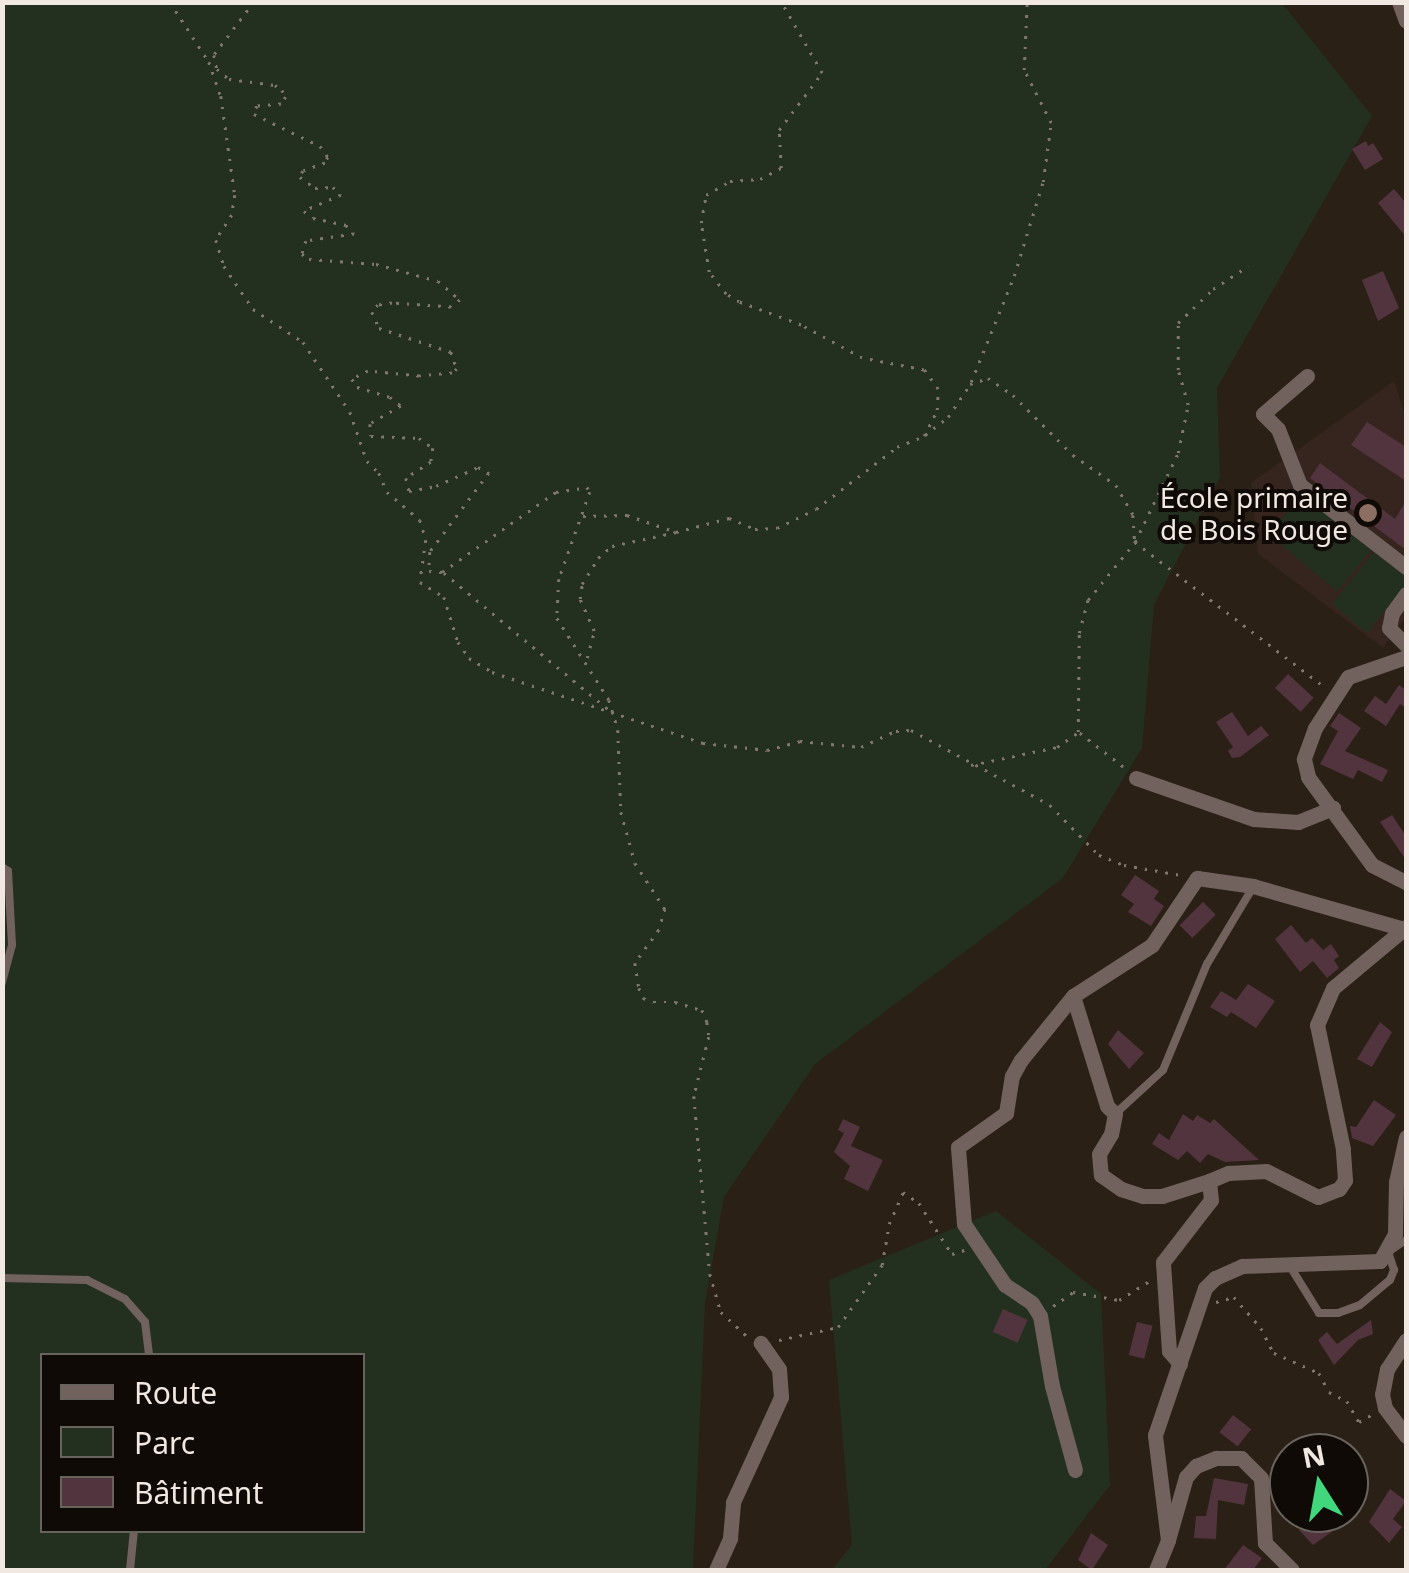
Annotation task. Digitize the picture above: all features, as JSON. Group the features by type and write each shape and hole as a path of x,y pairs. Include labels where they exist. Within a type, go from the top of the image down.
{"street":[{"path":"1399,2 1406,21"},
{"path":"1307,376 1263,414 1278,429 1300,484 1406,567"},
{"path":"1406,594 1392,613 1389,628 1406,645"},
{"path":"1406,658 1356,673 1335,695 1304,760 1308,777 1372,865 1406,882"},
{"path":"1136,778 1254,819 1298,822 1333,808"},
{"path":"1076,1470 1052,1386 1040,1316 1032,1303 1004,1285 964,1224 958,1147 1006,1112 1012,1076 1021,1060 1072,996 1152,945 1197,878 1253,886 1405,928"},
{"path":"1072,996 1107,1106 1115,1114 1098,1164 1108,1182 1143,1196 1162,1196 1228,1173 1256,1170 1281,1176 1318,1198 1339,1189 1345,1180 1343,1149 1317,1025 1333,988 1405,928"},
{"path":"1168,1540 1155,1435 1200,1300 1214,1278 1228,1270 1288,1263 1372,1264 1388,1252 1395,1234 1396,1182 1406,1137"},
{"path":"1180,1364 1169,1351 1161,1274 1163,1262 1211,1200 1209,1181"},
{"path":"1406,1340 1397,1349 1382,1385 1385,1408 1406,1436"},
{"path":"716,1570 730,1538 733,1502 781,1397 779,1369 760,1343"},
{"path":"1156,1570 1186,1477 1196,1466 1216,1458 1241,1458 1262,1478 1265,1543 1292,1570"}],"lane":[{"path":"2,867 8,871 12,945 2,983"},
{"path":"1115,1114 1163,1070 1207,964 1253,886"},
{"path":"1288,1263 1312,1305 1319,1313 1330,1314 1360,1305 1390,1280 1394,1270 1388,1252 1406,1240"},
{"path":"2,1278 87,1280 125,1299 145,1322 149,1353"},
{"path":"130,1570 134,1533"}],"path":[{"path":"170,2 209,62 221,96 235,195 232,215 216,240 224,266 252,308 303,342 350,412 367,461 380,473 387,492 420,520 426,540 420,582 444,597 458,642 469,658 492,672 703,743 767,750 800,741 870,746 879,738 911,730 1050,806 1100,854 1124,864 1197,878"},
{"path":"254,2 214,55 217,69 229,80 275,85 282,90 286,98 281,104 257,106 254,114 263,122 320,146 328,157 326,163 303,170 300,176 315,188 333,187 341,195 304,211 313,218 346,226 354,234 306,241 302,254 309,260 376,264 438,281 460,300 451,306 392,303 378,306 372,312 379,328 444,348 456,359 457,369 444,375 356,374 352,379 357,388 401,406 370,424 371,436 419,438 433,448 431,462 406,478 409,491 436,486 478,467 490,473 430,552 429,571 442,572 614,714"},
{"path":"780,2 822,73 780,130 781,168 760,179 730,181 706,194 701,223 709,272 726,294 739,302 802,325 862,358 924,370 938,390 936,410 924,436"},
{"path":"587,660 594,631 580,599 582,584 598,558 612,546 729,518 755,528 777,528 816,509 897,447 924,436 948,417 970,384 1014,276 1043,182 1051,123 1024,70 1027,2"},
{"path":"1078,732 1079,633 1088,600 1136,542 1178,453 1188,405 1178,370 1178,322 1213,289 1248,266"},
{"path":"970,384 988,378 1000,386 1073,455 1116,485 1132,515 1136,542 1335,695"},
{"path":"442,572 536,502 566,488 587,486 582,516 555,600 557,618 587,660 614,714 621,812 635,863 665,909 659,930 638,955 634,974 643,998 702,1010 710,1037 694,1096 708,1261 721,1312 742,1334 760,1343 838,1327 882,1264 889,1224 902,1192 919,1203 952,1254 964,1250 964,1224"},
{"path":"582,516 627,515 676,532"},
{"path":"971,765 1057,746 1078,732"},
{"path":"1078,732 1136,778"},
{"path":"1040,1316 1073,1292 1119,1300 1161,1274"},
{"path":"1200,1300 1213,1302 1234,1297 1243,1304 1274,1353 1319,1372 1329,1392 1347,1401 1358,1422"}],"shaded area":[{"name":"École primaire de Bois Rouge","path":"1394,381 1406,418 1406,576 1375,551 1367,632 1406,584 1406,617 1383,648 1258,554 1251,483"}],"green space":[{"path":"3,3 1282,3 1372,116 1217,388 1220,477 1154,605 1142,748 1063,878 815,1064 724,1197 705,1303 693,1570 3,1570"},
{"path":"1304,492 1372,549 1337,591 1269,534"},
{"path":"1375,551 1406,576 1406,584 1367,633 1332,604"},
{"path":"996,1211 1101,1294 1110,1485 1045,1570 832,1570 852,1545 829,1280"}],"building":[{"path":"1366,141 1368,146 1373,143 1383,159 1365,170 1352,149"},
{"path":"1394,189 1406,203 1406,237 1378,203"},
{"path":"1383,271 1399,308 1378,321 1362,280"},
{"path":"1367,422 1406,447 1406,481 1351,445"},
{"path":"1320,463 1395,519 1406,501 1406,550 1310,478"},
{"path":"1288,674 1314,698 1301,712 1275,688"},
{"path":"1399,685 1406,690 1406,708 1400,704 1386,726 1364,711 1375,696 1386,704"},
{"path":"1232,712 1248,736 1261,726 1269,735 1240,757 1232,758 1228,751 1233,747 1216,722"},
{"path":"1339,713 1361,728 1345,751 1388,770 1382,782 1358,770 1353,779 1320,764 1338,731 1330,726"},
{"path":"1392,815 1406,836 1406,860 1380,822"},
{"path":"1135,875 1159,891 1154,899 1164,906 1151,926 1128,912 1134,904 1121,895"},
{"path":"1203,902 1216,915 1192,938 1180,925"},
{"path":"1291,925 1306,943 1312,938 1323,950 1331,944 1339,956 1334,960 1339,968 1327,978 1313,961 1300,972 1275,939"},
{"path":"1248,984 1275,1001 1256,1028 1231,1012 1227,1017 1210,1007 1221,991 1236,1000"},
{"path":"1380,1022 1392,1032 1372,1067 1357,1059"},
{"path":"1118,1030 1144,1053 1129,1069 1108,1044"},
{"path":"1374,1100 1396,1115 1373,1146 1352,1138 1350,1126 1356,1127"},
{"path":"1183,1114 1193,1121 1197,1115 1210,1123 1214,1119 1259,1160 1225,1162 1208,1154 1200,1163 1187,1151 1178,1160 1152,1144 1159,1133 1169,1140"},
{"path":"843,1119 860,1127 851,1146 883,1160 868,1191 844,1179 850,1166 834,1152 844,1133 838,1130"},
{"path":"1003,1309 1028,1320 1017,1343 993,1332"},
{"path":"1371,1320 1373,1334 1358,1340 1334,1365 1318,1340 1327,1332 1337,1344"},
{"path":"1137,1322 1153,1326 1144,1359 1129,1355"},
{"path":"1233,1415 1251,1429 1238,1446 1219,1432"},
{"path":"1214,1478 1248,1484 1244,1505 1218,1500 1216,1539 1194,1538 1196,1516 1206,1516"},
{"path":"1390,1489 1406,1501 1393,1519 1402,1527 1389,1543 1369,1522"},
{"path":"1091,1533 1108,1545 1092,1570 1078,1560"},
{"path":"1302,1533 1330,1533 1313,1545"},
{"path":"1243,1545 1262,1558 1253,1570 1224,1570"}],"place":[{"name":"École primaire de Bois Rouge","path":"1368,513"}]}
